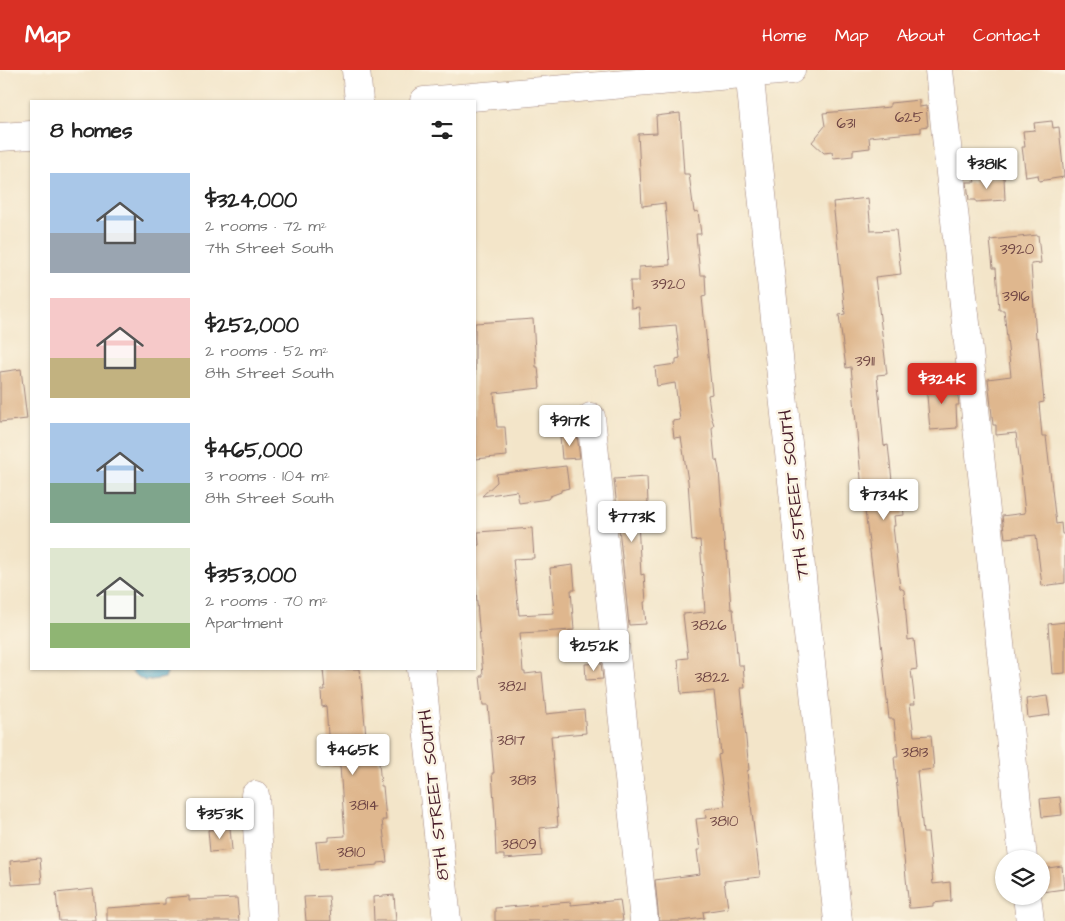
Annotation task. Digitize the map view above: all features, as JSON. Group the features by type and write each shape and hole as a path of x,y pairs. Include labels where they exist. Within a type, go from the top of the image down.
{"street":[{"path":"356,70 359,100"},
{"path":"435,100 749,72 791,70"},
{"path":"939,70 1022,850"},
{"name":"7TH STREET SOUTH","path":"749,72 838,921"},
{"path":"0,137 30,134"},
{"path":"591,418 644,921"},
{"name":"8TH STREET SOUTH","path":"421,670 448,921"},
{"path":"255,795 263,921"},
{"path":"1028,905 1030,921"}],"water":[{"path":"133,670 168,670 165,678 145,681 132,673"}],"building":[{"path":"919,100 919,107 926,106 928,126 921,127 921,132 869,137 870,148 853,150 853,156 833,158 832,152 824,153 812,142 825,126 823,113 890,107 890,103"},
{"path":"680,113 684,174 689,174 694,212 698,211 701,234 696,234 700,275 705,275 706,296 702,297 712,394 708,395 714,425 712,429 715,460 717,460 719,470 725,552 727,552 731,609 733,609 738,665 743,665 745,688 741,688 749,770 747,771 760,877 724,881 728,908 703,912 704,918 659,921 655,880 700,874 697,850 700,850 696,819 706,818 705,809 725,806 718,755 721,754 714,691 681,694 678,659 688,658 683,614 705,612 700,540 692,541 688,481 681,437 674,438 672,421 680,420 675,383 657,386 655,367 676,364 676,359 680,358 676,325 640,328 639,307 631,308 630,281 639,281 639,267 670,265 665,203 642,206 638,134 657,133 656,116"},
{"path":"1052,121 1053,128 1059,127 1064,177 1039,181 1038,175 1026,177 1022,147 1025,147 1023,131 1035,130 1034,123"},
{"path":"1004,177 1005,200 976,202 976,200 969,200 967,182 975,182 974,179"},
{"path":"868,198 871,231 896,230 901,274 875,277 887,374 877,375 884,446 888,445 894,498 902,497 904,515 894,516 895,526 893,526 900,588 904,590 908,640 914,639 917,669 911,670 915,704 910,704 914,736 931,735 934,769 917,771 923,833 928,833 933,884 950,882 951,901 933,903 933,906 913,908 909,908 894,757 898,757 894,719 889,719 861,479 851,367 846,368 839,315 845,314 833,202"},
{"path":"1038,235 1041,263 1031,264 1036,338 1038,337 1044,402 1039,403 1042,436 1046,436 1056,524 1061,523 1062,534 1065,534 1065,583 1042,586 1036,535 1005,538 1002,516 1025,513 1020,465 1016,433 996,435 996,425 993,425 988,379 1011,376 1004,310 999,310 996,268 993,268 990,240"},
{"path":"533,319 536,367 538,367 540,388 494,393 497,427 505,427 507,456 476,459 476,323"},
{"path":"21,369 27,419 0,422 0,372"},
{"path":"956,382 959,405 956,405 957,428 930,430 926,384"},
{"path":"577,435 580,458 562,459 560,436"},
{"path":"566,466 569,488 561,490 561,492 550,496 548,499 519,503 517,491 482,496 497,482 496,474"},
{"path":"647,477 648,504 637,505 641,575 644,574 646,624 629,625 614,479"},
{"path":"532,528 534,558 513,559 519,615 554,613 550,568 573,565 575,590 571,590 574,630 520,633 523,672 525,674 542,672 546,714 584,710 586,733 551,736 558,826 540,828 542,856 504,859 504,855 496,855 492,773 494,773 488,705 483,705 480,676 483,676 476,591 476,546 479,545 478,532"},
{"path":"1065,622 1065,673 1052,674 1048,624"},
{"path":"601,663 603,679 586,680 585,664"},
{"path":"323,670 360,670 366,736 371,736 371,739 377,739 381,786 383,786 386,820 382,820 387,862 378,863 378,865 319,870 316,842 329,841 329,837 345,836 340,766 325,767 323,750 329,749 326,706 322,707 321,690 325,690"},
{"path":"1047,696 1050,715 1028,718 1026,699"},
{"path":"1060,797 1062,815 1042,817 1040,799"},
{"path":"230,828 232,850 210,852 208,830"},
{"path":"40,858 42,883 12,885 10,861"},
{"path":"1062,866 1064,889 1050,891 1050,868"},
{"path":"93,889 96,921 59,921 56,893"},
{"path":"394,895 396,921 374,921 373,897"},
{"path":"189,896 189,900 237,898 239,921 107,921 107,908 165,904 165,898"},
{"path":"329,896 331,921 306,921 304,897"},
{"path":"620,900 623,921 495,921 495,908 571,902 571,905"}]}
